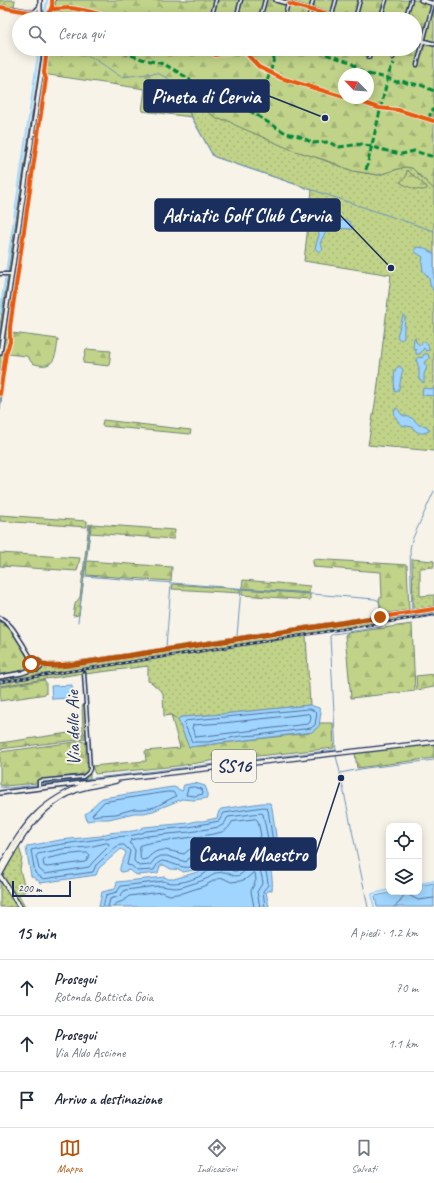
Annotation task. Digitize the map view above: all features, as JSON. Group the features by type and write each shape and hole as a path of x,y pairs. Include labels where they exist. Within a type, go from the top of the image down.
{"main road":[{"name":"SS16","path":"0,868 15,841 40,810 65,793 91,782 434,742"},
{"name":"SS16","path":"20,907 0,875 18,842 28,828 51,805 69,794 84,788 133,778"}],"street":[{"path":"0,7 34,12 39,6 40,0"},
{"path":"213,11 216,0"},
{"path":"238,12 241,0"},
{"path":"262,12 265,0"},
{"path":"276,0 289,2 317,12"},
{"path":"309,12 313,0"},
{"path":"333,12 336,0"},
{"path":"357,12 360,0"},
{"path":"382,12 386,0"},
{"path":"407,12 410,0"},
{"path":"421,0 434,2 422,45"},
{"path":"50,12 53,1"},
{"path":"51,12 53,1"},
{"path":"286,12 289,2"},
{"path":"39,6 41,12"},
{"path":"0,7 28,12"},
{"path":"423,41 434,44"},
{"path":"0,353 10,274 44,56"},
{"path":"417,65 419,56"},
{"path":"1,273 10,274"},
{"path":"0,677 22,673 33,669 37,670 47,666 75,664 434,609"},
{"path":"0,618 10,625 30,657 33,669"},
{"path":"30,657 47,666"},
{"path":"27,671 36,660"},
{"path":"40,668 41,664"},
{"name":"Via delle Aie","path":"39,787 39,781 83,777 90,769 84,673"},
{"path":"1,793 39,787 91,782"}],"green space":[{"path":"0,0 15,0 14,7 0,4"},
{"path":"55,0 434,0 434,189 412,168 405,167 378,175 353,171 325,160 292,150 227,120 217,119 201,106 181,96 192,117 142,111 145,89 46,74 45,70 47,56 422,56 422,12 53,12"},
{"path":"41,56 43,56 11,272 8,273"},
{"path":"45,56 44,73 46,79 18,275 13,274"},
{"path":"180,95 201,106 217,119 227,120 267,139 353,171 378,175 405,167 412,168 434,189 434,451 368,445 377,392 391,275 304,261 312,190 213,156"},
{"path":"407,170 427,187 427,189 421,190 406,186 400,182 406,177"},
{"path":"8,275 10,276 0,338 0,325"},
{"path":"13,275 18,276 10,327 10,338 3,338"},
{"path":"12,333 58,339 55,357 49,364 39,365 32,363 26,356 8,354"},
{"path":"3,339 10,339 6,353 0,392 0,360"},
{"path":"86,349 111,351 109,366 83,363"},
{"path":"8,354 0,409 0,398"},
{"path":"103,420 191,430 190,434 102,426"},
{"path":"0,515 87,521 87,527 0,521"},
{"path":"89,524 91,525 79,615 73,616 75,604 80,597"},
{"path":"92,524 175,530 174,539 90,533"},
{"path":"0,553 80,558 77,571 0,566"},
{"path":"313,559 407,565 409,610 381,614 379,598 382,598 381,572 313,567"},
{"path":"412,559 434,561 434,567 420,568 420,596 434,595 434,606 413,610"},
{"path":"87,561 172,567 171,581 86,575"},
{"path":"243,580 310,586 309,593 242,588"},
{"path":"173,584 240,589 240,593 172,589"},
{"path":"242,589 310,594 310,600 242,595"},
{"path":"434,610 434,614 0,681 0,678 22,675 33,670 36,671 46,667 74,667 82,664"},
{"path":"0,619 14,632 30,659 24,670 0,675"},
{"path":"412,624 415,691 351,698 345,635 347,633"},
{"path":"306,636 310,705 182,717 178,720 171,715 164,716 163,693 148,681 148,666 85,674 85,670"},
{"path":"83,670 84,673 0,686 0,683"},
{"path":"434,674 434,687 417,690 416,676"},
{"path":"44,680 46,682 46,694 0,701 0,687"},
{"path":"84,705 86,707 87,738 83,731 82,706"},
{"path":"171,715 178,720 189,747 309,733 317,728 319,723 333,723 334,748 95,774 92,766 146,761 145,751 180,748"},
{"path":"82,731 85,739 0,749 0,743"},
{"path":"82,741 86,743 86,762 89,762 87,773 37,780 37,783 5,786 0,785 0,752"},
{"path":"434,744 434,758 357,768 355,753"},
{"path":"90,774 90,781 41,787 39,782 82,777"},
{"path":"18,844 22,857 20,870 27,890 19,895 25,907 21,907 7,884 4,886 17,907 0,907 0,880"}],"water":[{"path":"322,205 331,216 340,221 347,220 353,227 352,229 330,228 320,243 323,249 319,252 315,248 319,235 318,229 320,226 328,228 332,223 331,219 326,214 321,214 317,218"},
{"path":"416,247 425,248 434,254 434,292 430,285 429,278 423,271 423,257 415,252"},
{"path":"403,316 405,316 404,338 401,340 397,336"},
{"path":"415,337 416,342 420,345 424,341 428,344 429,350 426,351 424,348 420,354 416,354 416,349 413,348"},
{"path":"424,354 428,354 429,358 424,363 427,367 424,374 424,383 419,379 419,368 416,359 419,357 422,358"},
{"path":"400,366 403,370 400,386 398,391 395,392 395,373 396,369"},
{"path":"423,388 434,389 434,396 422,395"},
{"path":"396,408 402,415 412,418 419,425 427,426 429,431 419,433 412,427 401,425 395,415"},
{"path":"72,685 73,698 52,699 51,686"},
{"path":"310,705 319,708 321,712 319,726 312,732 189,747 178,720 182,717"},
{"path":"195,783 205,786 207,798 194,800 182,799 153,811 134,813 109,819 87,821 85,814 103,798 174,787 182,791 184,785"},
{"path":"270,803 272,808 277,843 275,847 267,852 266,861 272,875 272,890 266,892 269,907 99,907 102,892 115,889 117,882 165,877 168,879 174,879 204,870 207,865 227,863 236,867 241,862 241,858 236,854 218,862 199,861 195,870 183,872 162,865 160,866 158,873 138,875 130,870 120,871 120,866 126,852 121,849 99,868 96,875 40,883 31,876 26,848 28,846 60,840 134,831 144,827 203,821 217,818 221,809"},
{"path":"434,883 434,907 377,907 375,896 386,894 386,895 422,895 422,885"}],"waterway":[{"path":"45,12 47,0"},
{"path":"0,314 38,56"},
{"path":"89,56 121,77 157,73 168,78 213,156 434,231"},
{"path":"0,405 7,355 11,340 48,77"},
{"path":"381,620 412,616 410,549 412,540 434,491"},
{"path":"84,576 90,525"},
{"path":"78,622 84,576 375,599 379,601 381,614"},
{"path":"166,647 171,584"},
{"path":"237,636 241,589"},
{"path":"413,616 434,613"},
{"path":"336,752 330,636 333,634 381,627 382,625"},
{"path":"0,787 9,788 335,750"},
{"path":"336,756 340,772"},
{"path":"368,907 340,773 366,768 434,760"},
{"path":"422,883 434,881"},
{"path":"374,907 372,894 386,891"}],"railway":[{"path":"0,682 434,615"}],"marked path":[{"path":"134,56 164,64 188,78 193,83 202,86 209,85 218,87 226,98 236,102 286,133 299,136 313,143 328,142 339,147 362,144 402,154 414,151 434,157"},
{"path":"251,112 267,81 274,56"},
{"path":"331,56 350,62 357,68"},
{"path":"366,170 389,73 394,63"},
{"path":"374,75 388,78 396,82 402,81 421,85 434,91"},
{"path":"429,119 431,111 434,109"}],"cycle path":[{"path":"49,12 51,9 52,0"},
{"path":"289,4 318,12"},
{"path":"0,7 28,12"},
{"path":"51,9 68,8 89,12"},
{"path":"0,394 6,353 10,342 10,327 46,79 44,73 46,56"},
{"path":"249,56 259,67 281,78 338,95"},
{"path":"367,104 379,108 398,110 434,121"},
{"path":"41,664 47,666 75,664 434,609"}],"place":[{"name":"Pineta di Cervia","path":"325,118"},
{"name":"Adriatic Golf Club Cervia","path":"391,268"},
{"name":"Canale Maestro","path":"341,778"}],"route":[{"path":"31,664 37,660 40,661 41,664 47,666 63,666 380,617"}]}
